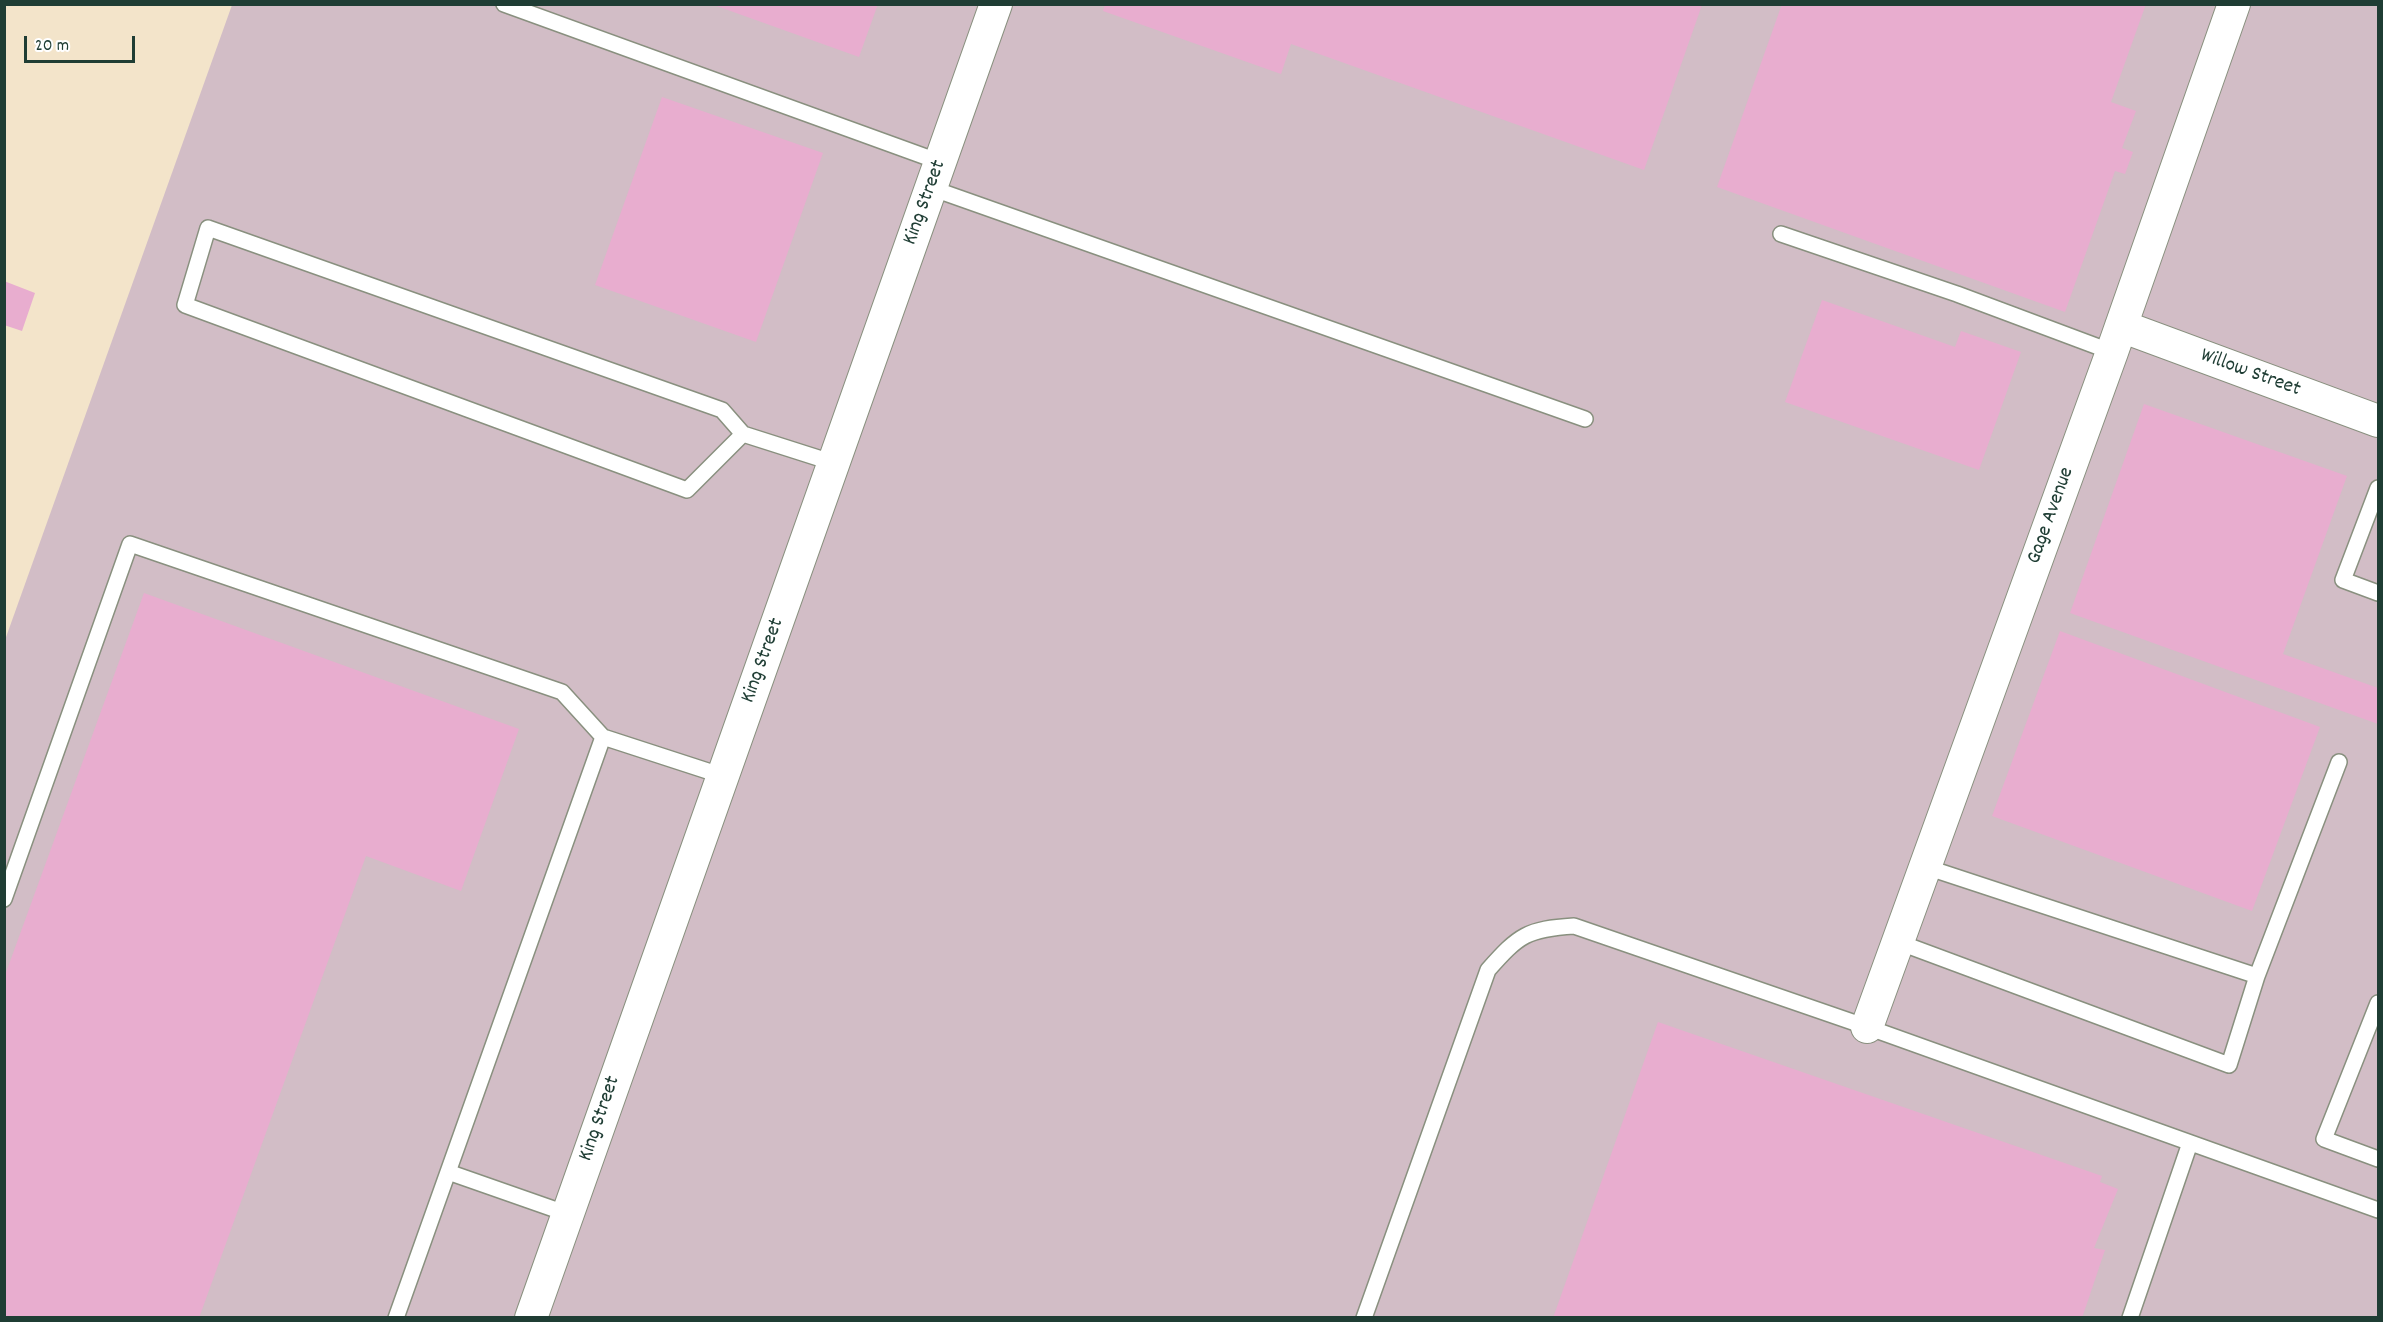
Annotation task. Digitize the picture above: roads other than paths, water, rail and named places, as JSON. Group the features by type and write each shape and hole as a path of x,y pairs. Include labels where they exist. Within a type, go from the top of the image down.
{"street":[{"name":"King Street","path":"531,1317 996,4"},
{"name":"Gage Avenue","path":"1867,1028 2116,339 2234,4"},
{"name":"Willow Street","path":"2116,339 2379,421"}],"lane":[{"path":"504,4 936,175 1585,420"},
{"path":"743,434 687,490 185,305 208,228 722,410 743,434 834,463"},
{"path":"1781,234 1956,294 2116,339"},
{"path":"2379,488 2343,580 2379,593"},
{"path":"4,899 130,544 562,692 603,737 723,776"},
{"path":"396,1317 603,737"},
{"path":"1898,942 2229,1065 2257,976 2338,762"},
{"path":"1926,867 2257,976"},
{"path":"1364,1317 1488,970 1512,943 1542,928 1574,926 2379,1210"},
{"path":"2379,1003 2324,1139 2379,1159"},
{"path":"2130,1317 2190,1143"},
{"path":"448,1172 568,1214"}]}
